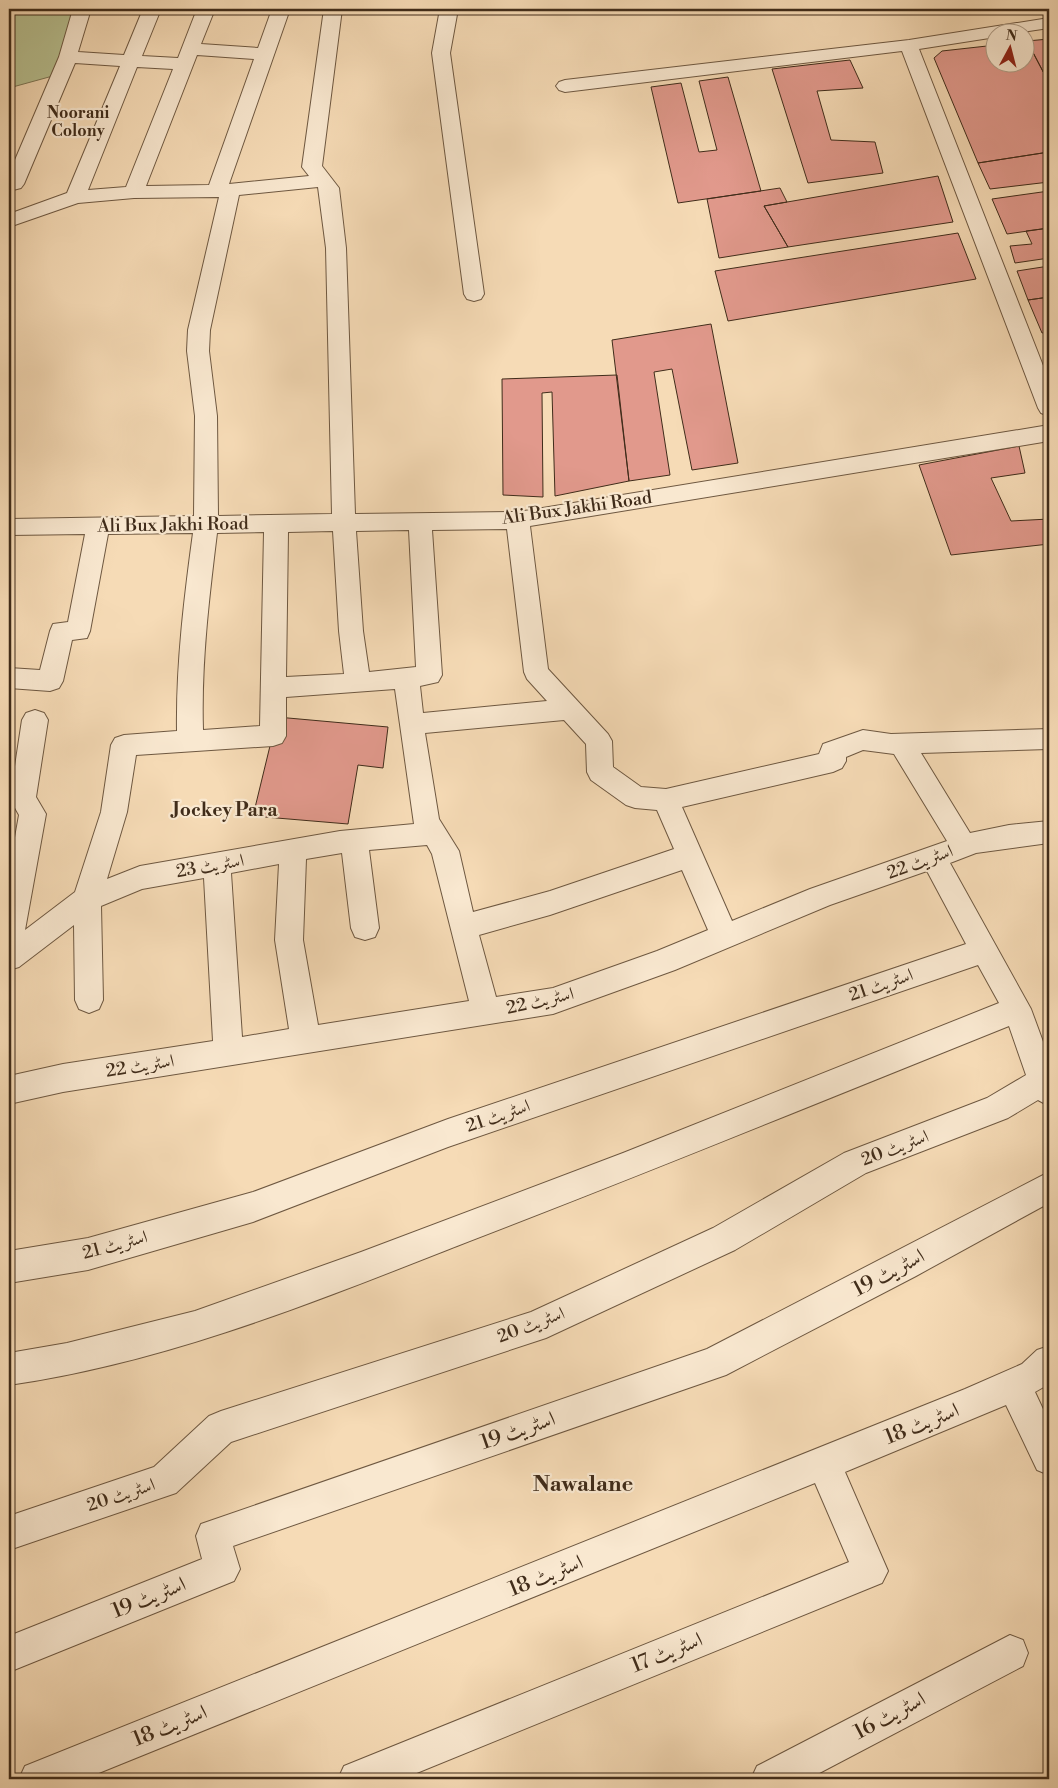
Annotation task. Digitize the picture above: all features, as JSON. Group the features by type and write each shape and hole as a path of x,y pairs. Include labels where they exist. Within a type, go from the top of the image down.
{"street":[{"path":"9,185 14,184 68,57 82,9"},
{"path":"75,197 152,9"},
{"path":"134,192 206,9"},
{"path":"190,740 189,694 195,612 206,524 206,416 198,350 199,330 223,191 264,54 281,9"},
{"path":"333,9 312,167 330,188 336,248 344,522 351,631 358,683"},
{"path":"449,9 441,53 474,294"},
{"path":"564,86 909,45 1049,23"},
{"path":"909,45 1049,408"},
{"path":"68,57 131,61 188,56 264,54"},
{"path":"9,221 75,197 134,192 223,191 324,181"},
{"name":"Ali Bux Jakhi Road","path":"9,528 518,520 1049,433"},
{"path":"518,520 536,672 599,741 600,772 635,797 666,800 833,761 832,751 863,740 901,744 1049,740"},
{"path":"274,688 358,683 429,675 420,521"},
{"path":"89,1000 87,899 114,812 124,745 273,736 276,523"},
{"path":"9,678 50,681 62,631 78,631 98,526"},
{"path":"406,677 411,724 426,821 445,851 486,1012"},
{"path":"411,724 569,709"},
{"path":"9,942 33,814 19,808 23,799 35,720"},
{"path":"901,744 964,846"},
{"path":"666,800 725,937"},
{"name":"اسٹریٹ 22","path":"9,1090 63,1078 553,1001 665,961 820,897 964,846 1009,836 1049,832"},
{"name":"اسٹریٹ 23","path":"9,958 87,899 140,878 354,841 433,833"},
{"path":"354,841 365,928"},
{"path":"293,851 289,940 306,1041"},
{"path":"463,927 550,903 616,878 689,856"},
{"path":"933,857 1017,1009 1046,1086"},
{"path":"218,864 228,1052"},
{"name":"اسٹریٹ 21","path":"9,1267 88,1254 253,1208 448,1133 984,950"},
{"path":"9,1369 67,1359 195,1327 333,1278 625,1167 1017,1009"},
{"name":"اسٹریٹ 20","path":"9,1533 164,1481 222,1428 535,1327 724,1239 855,1163 997,1108 1046,1086"},
{"name":"اسٹریٹ 19","path":"9,1654 222,1569 213,1536 714,1363 905,1265 1049,1187"},
{"name":"اسٹریٹ 18","path":"38,1779 973,1404 1034,1376 1049,1362"},
{"path":"1014,1385 1049,1458"},
{"name":"اسٹریٹ 17","path":"357,1779 870,1571 824,1464"},
{"name":"اسٹریٹ 16","path":"770,1779 1010,1653"}],"green space":[{"path":"9,9 82,9 68,57 60,74 9,88"}],"building":[{"path":"1049,39 1049,83 1036,58 1036,40"},
{"path":"986,46 986,72 1036,72 1036,58 1049,83 1049,152 978,163 934,58 942,51"},
{"path":"850,60 863,88 817,91 831,140 875,142 883,173 808,183 772,69"},
{"path":"728,77 761,191 678,203 651,87 681,83 699,152 717,150 699,81"},
{"path":"1049,152 1049,182 990,189 978,163"},
{"path":"938,176 953,222 788,247 764,206"},
{"path":"780,188 787,202 764,206 788,247 719,258 707,199"},
{"path":"1049,191 1049,228 1007,234 992,199"},
{"path":"1049,228 1049,258 1015,263 1010,246 1032,244 1026,231"},
{"path":"958,233 976,279 728,321 715,271"},
{"path":"1049,266 1049,297 1028,300 1017,271"},
{"path":"1049,297 1049,332 1042,333 1028,300"},
{"path":"711,324 738,463 692,470 672,369 654,372 670,475 629,481 612,340"},
{"path":"617,375 629,481 555,496 552,392 542,393 543,497 503,495 502,379"},
{"path":"1019,446 1025,473 991,478 1011,521 1049,519 1049,544 951,555 919,465"},
{"path":"277,717 388,727 383,768 358,765 348,824 253,816"}],"district":[{"name":"Noorani Colony","path":"78,122"},
{"name":"Jockey Para","path":"225,810"},
{"name":"Nawalane","path":"583,1484"}]}
